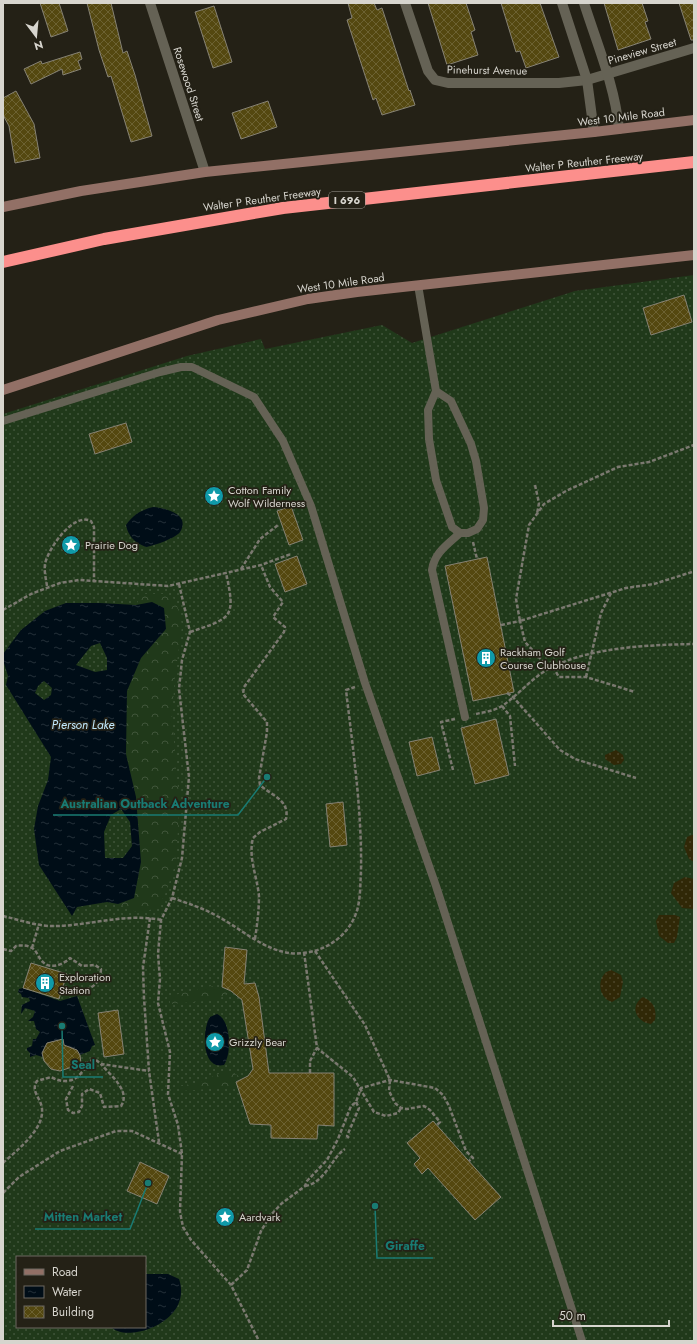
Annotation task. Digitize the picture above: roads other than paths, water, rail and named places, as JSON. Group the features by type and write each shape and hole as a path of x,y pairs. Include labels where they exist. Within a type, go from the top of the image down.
{"highway":[{"name":"Walter P Reuther Freeway","path":"3,262 104,239 283,208 694,162"}],"main road":[{"name":"West 10 Mile Road","path":"3,207 81,192 205,172 619,130 694,120"},
{"name":"West 10 Mile Road","path":"3,390 218,320 308,299 418,285 694,255"}],"street":[{"name":"Rosewood Street","path":"150,3 205,172"},
{"name":"Pinehurst Avenue","path":"405,3 428,71 435,80 448,83 559,84 592,78"},
{"path":"562,3 592,78 594,132"},
{"path":"584,3 607,74 618,114 619,130"},
{"name":"Pineview Street","path":"592,78 694,48"}],"lane":[{"path":"418,285 436,391 428,410 429,439 436,480 452,527 464,533"},
{"path":"3,421 160,372 181,367 192,367 254,397 283,441 311,506 365,683 436,886 582,1341"},
{"path":"436,391 451,400 470,444 476,461 484,508 483,520 477,529 464,533 437,554 433,561 432,570 465,717"}],"water":[{"path":"153,507 175,513 182,521 182,526 180,532 174,537 146,547 133,539 128,533 126,525 131,518 138,513"},
{"name":"Pierson Lake","path":"152,602 164,608 166,629 141,658 127,691 126,754 136,797 141,862 134,898 118,904 107,902 77,907 72,916 39,865 34,829 38,806 48,780 51,757 6,685 8,676 3,660 3,654 21,630 45,611 66,603 136,605","holes":["100,643 107,658 107,670 95,672 76,665 91,646","44,681 52,688 51,695 44,700 35,693 38,686","121,809 130,822 132,846 123,858 105,858 104,832 111,815"]},
{"path":"23,988 60,1001 77,996 95,1045 92,1046 90,1051 80,1055 74,1049 65,1048 62,1039 47,1043 43,1057 36,1055 30,1057 30,1053 27,1048 32,1046 33,1039 36,1039 40,1032 36,1029 34,1021 28,1021 33,1017 35,1011 25,1008 21,1014 22,1005 30,1001 29,998 22,997 18,992 19,989"},
{"path":"217,1014 222,1017 229,1037 227,1060 224,1065 216,1065 211,1061 207,1055 205,1047 207,1023 210,1017"},
{"path":"146,1274 168,1274 179,1279 181,1294 177,1307 168,1318 157,1326 144,1331 130,1333 119,1332 113,1328 146,1328"}],"place":[{"name":"Cotton Family Wolf Wilderness","path":"214,496"},
{"name":"Prairie Dog","path":"71,545"},
{"name":"Rackham Golf Course Clubhouse","path":"486,658"},
{"name":"Australian Outback Adventure","path":"267,777"},
{"name":"Exploration Station","path":"45,983"},
{"name":"Seal","path":"62,1026"},
{"name":"Grizzly Bear","path":"215,1042"},
{"name":"Mitten Market","path":"148,1183"},
{"name":"Giraffe","path":"375,1206"},
{"name":"Aardvark","path":"225,1217"}]}
